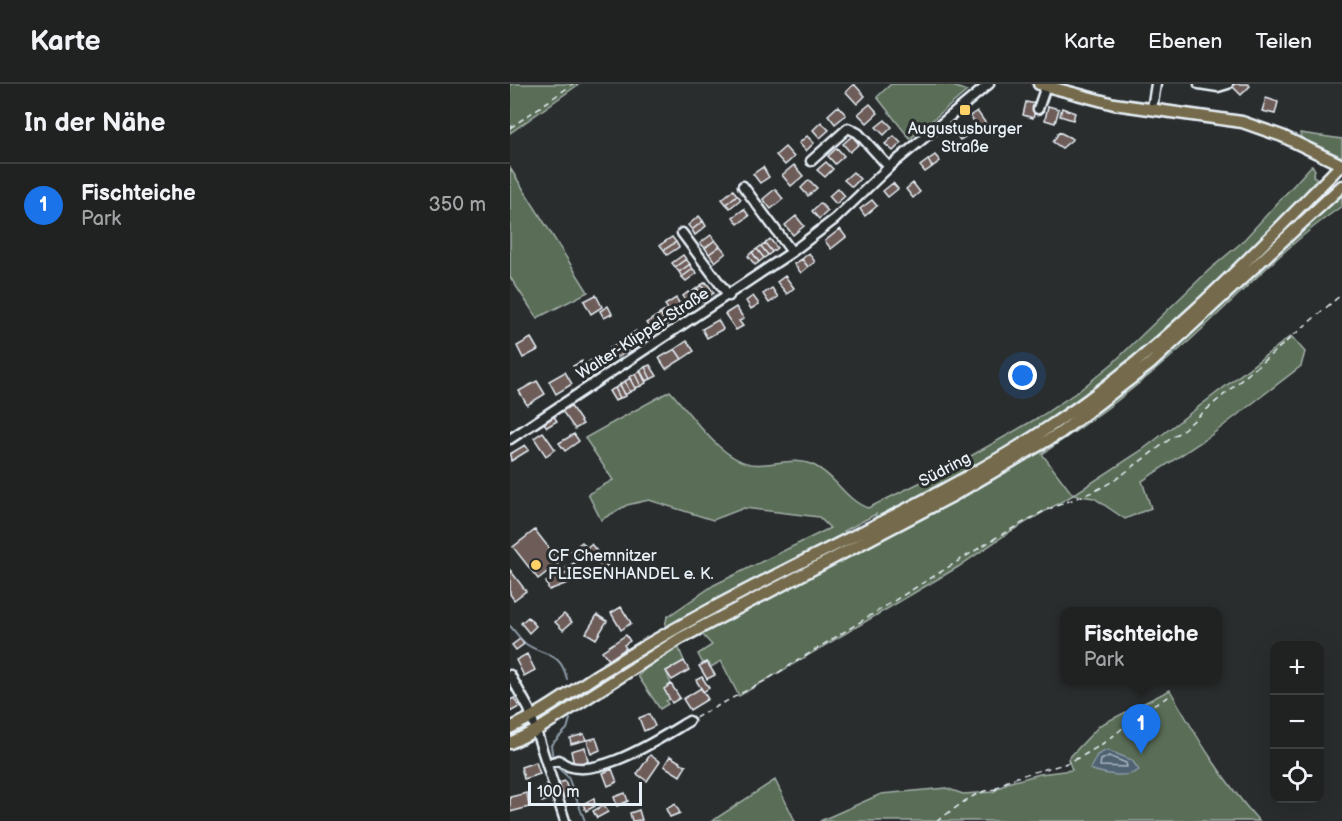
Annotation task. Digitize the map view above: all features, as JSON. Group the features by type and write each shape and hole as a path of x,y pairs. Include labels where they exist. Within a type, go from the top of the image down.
{"main road":[{"path":"1043,85 1114,104 1213,116 1261,128 1342,165"},
{"name":"Südring","path":"510,743 537,730 652,654 865,541 879,528 1019,446 1103,389 1198,305 1342,165"},
{"name":"Südring","path":"510,728 532,717 671,631 855,534 879,528 1030,452 1091,411 1150,364 1342,186"}],"street":[{"name":"Walter-Klippel-Straße","path":"510,439 729,296 792,252 835,219 888,167 989,84"},
{"path":"1152,109 1156,84"},
{"path":"1199,84 1218,87 1228,84"},
{"path":"1038,109 1043,85"},
{"path":"811,161 848,128 858,133 888,167"},
{"path":"743,186 792,252"},
{"path":"682,233 729,296"},
{"path":"510,675 532,717 551,762 565,821"},
{"path":"551,762 559,760 573,768 591,769 627,755 689,721"}],"path":[{"path":"510,128 573,84"},
{"path":"689,721 768,679 1007,531 1046,510 1095,491 1115,480 1185,428 1342,294"},
{"path":"1135,714 1172,695"},
{"path":"938,821 981,793 1073,760 1129,723 1136,709"},
{"path":"995,789 1001,790"}],"green space":[{"path":"510,84 579,84 510,133"},
{"path":"891,84 947,84 967,91 910,139 877,97"},
{"path":"1300,133 1342,139 1342,157 1301,138"},
{"path":"1312,165 1315,170 1313,176 1318,179 1314,185 1204,294 1147,346 1062,413 1011,446 957,476 875,518 876,514 844,531 847,533 668,627 665,626 667,617 714,585 830,528 819,517 744,508 713,520 649,500 627,505 601,520 588,494 613,480 585,438 670,391 717,445 728,454 751,464 799,461 815,466 853,499 868,508 948,469 1041,416 1080,390 1113,363 1209,270 1241,243"},
{"path":"510,168 588,292 537,318 510,277"},
{"path":"1342,196 1342,206 1301,237 1171,357 1099,414 1042,454 1073,495 1011,531 958,567 739,696 721,661 711,667 707,662 703,664 698,654 712,645 700,632 948,504 1044,448 1110,403 1147,372 1249,276"},
{"path":"1291,336 1305,352 1301,366 1210,436 1142,481 1151,508 1125,519 1094,498 1073,495 1142,450"},
{"path":"678,646 684,661 666,671 671,684 664,689 670,699 666,701 668,704 660,709 638,676 652,662"},
{"path":"1170,690 1211,758 1259,821 820,821 881,794 946,788 963,794 993,792 1007,783 1040,774 1072,770 1068,759 1100,725"},
{"path":"775,780 795,821 712,821"}],"water":[{"path":"1107,750 1132,760 1139,770 1122,775 1090,769 1097,755"}],"building":[{"path":"854,84 865,96 857,104 846,92"},
{"path":"1234,84 1250,86 1241,95 1232,86"},
{"path":"1266,98 1278,102 1275,114 1262,111"},
{"path":"1026,102 1037,104 1033,118 1023,115"},
{"path":"870,104 878,113 867,123 858,114"},
{"path":"838,106 846,115 835,124 828,115"},
{"path":"1048,106 1059,109 1055,123 1045,120"},
{"path":"1062,108 1075,113 1073,120 1060,116"},
{"path":"977,111 987,125 980,130 970,116"},
{"path":"885,120 892,127 884,135 876,127"},
{"path":"821,122 829,130 820,138 813,130"},
{"path":"962,127 968,135 960,140 954,132"},
{"path":"1059,132 1073,139 1062,148 1053,142"},
{"path":"807,136 814,143 806,151 799,143"},
{"path":"852,136 859,144 850,152 843,144"},
{"path":"894,136 901,143 893,151 885,144"},
{"path":"952,141 957,148 950,153 945,146"},
{"path":"785,147 794,157 785,165 776,155"},
{"path":"837,148 844,156 835,164 828,156"},
{"path":"935,155 940,161 932,167 928,160"},
{"path":"928,160 932,167 925,172 920,166"},
{"path":"826,162 833,169 825,177 817,170"},
{"path":"794,165 803,176 791,186 782,175"},
{"path":"763,167 769,177 760,183 753,174"},
{"path":"853,172 860,179 852,187 844,180"},
{"path":"809,180 817,188 808,196 801,188"},
{"path":"893,183 898,189 888,197 883,191"},
{"path":"913,183 920,192 913,198 906,189"},
{"path":"838,188 845,196 836,204 829,196"},
{"path":"775,189 783,199 771,209 763,199"},
{"path":"733,190 737,195 726,204 722,199"},
{"path":"737,195 741,199 730,208 726,204"},
{"path":"872,200 877,206 865,216 860,209"},
{"path":"820,203 828,211 819,219 812,211"},
{"path":"744,209 749,216 738,224 733,217"},
{"path":"699,216 703,221 692,230 688,225"},
{"path":"796,216 804,226 793,235 785,225"},
{"path":"703,221 706,226 695,235 692,230"},
{"path":"840,229 846,237 831,249 825,241"},
{"path":"711,235 715,240 705,248 700,243"},
{"path":"672,237 676,242 664,250 660,245"},
{"path":"770,239 777,248 772,252 765,243"},
{"path":"715,240 720,246 709,254 705,248"},
{"path":"676,242 679,247 667,255 664,250"},
{"path":"765,243 772,252 768,255 761,246"},
{"path":"720,246 726,253 715,262 709,254"},
{"path":"761,246 768,255 764,258 757,249"},
{"path":"757,249 764,258 759,262 752,252"},
{"path":"752,252 759,262 755,265 748,256"},
{"path":"809,253 815,262 808,267 802,259"},
{"path":"683,255 686,259 675,267 672,263"},
{"path":"686,259 690,264 679,272 675,267"},
{"path":"802,259 808,267 801,273 794,264"},
{"path":"690,264 693,269 682,277 679,272"},
{"path":"693,269 697,273 686,281 682,277"},
{"path":"785,276 794,288 787,294 777,282"},
{"path":"706,282 714,293 709,296 701,285"},
{"path":"701,285 709,296 705,299 697,288"},
{"path":"697,288 705,299 701,302 693,291"},
{"path":"772,288 778,297 769,303 763,294"},
{"path":"693,291 701,302 697,305 689,294"},
{"path":"688,292 696,304 691,307 683,296"},
{"path":"596,295 602,307 591,314 584,301"},
{"path":"753,296 759,304 751,309 746,301"},
{"path":"676,298 685,312 667,324 660,314 668,309 665,305"},
{"path":"608,306 612,314 604,318 600,311"},
{"path":"736,307 744,319 739,321 743,326 736,330 725,314"},
{"path":"660,314 667,324 653,333 646,323"},
{"path":"718,320 723,329 707,338 702,329"},
{"path":"636,331 643,341 629,350 622,340"},
{"path":"531,338 538,350 523,358 517,346"},
{"path":"622,340 629,350 617,358 610,348"},
{"path":"687,341 694,351 682,359 675,349"},
{"path":"675,349 682,359 666,369 659,358"},
{"path":"598,356 605,366 586,378 583,373 579,375 573,366 582,361 584,365"},
{"path":"650,365 657,376 651,379 645,367"},
{"path":"645,367 651,379 646,381 640,370"},
{"path":"640,371 646,383 641,386 635,374"},
{"path":"565,372 572,384 556,394 549,381"},
{"path":"635,374 641,386 635,388 629,377"},
{"path":"630,378 636,389 630,392 625,381"},
{"path":"537,381 545,394 527,405 519,391"},
{"path":"625,381 630,392 625,395 620,384"},
{"path":"620,385 626,396 620,398 615,388"},
{"path":"615,388 620,398 615,401 609,391"},
{"path":"570,405 583,424 575,429 562,411"},
{"path":"553,415 557,421 547,427 543,422"},
{"path":"543,432 555,449 546,456 534,438"},
{"path":"574,434 579,441 565,451 559,443"},
{"path":"525,445 529,450 511,461 510,454"},
{"path":"535,530 560,562 538,579 513,547"},
{"path":"582,542 586,547 573,557 569,552"},
{"path":"591,544 608,565 602,570 585,549"},
{"path":"574,563 584,577 549,590 546,582 569,572 566,568"},
{"path":"510,570 526,591 514,600 510,594"},
{"path":"621,607 631,623 621,630 611,613"},
{"path":"564,614 572,622 563,630 555,622"},
{"path":"597,615 607,621 596,639 586,633"},
{"path":"528,617 536,626 529,633 521,623"},
{"path":"626,635 630,641 624,645 626,648 609,660 602,651"},
{"path":"520,639 524,644 516,650 512,645"},
{"path":"527,654 535,670 524,676 516,660"},
{"path":"684,661 689,670 672,680 666,671"},
{"path":"707,662 715,675 707,679 699,666"},
{"path":"702,677 709,688 703,692 696,680"},
{"path":"671,684 680,698 672,703 664,689"},
{"path":"701,688 708,699 690,710 683,699"},
{"path":"514,698 519,707 510,712 510,700"},
{"path":"649,714 655,726 644,731 639,718"},
{"path":"584,734 586,740 571,744 570,738"},
{"path":"596,738 600,750 591,754 587,740"},
{"path":"585,747 588,761 574,765 571,751"},
{"path":"650,755 660,762 647,781 637,774"},
{"path":"670,756 686,766 680,776 664,766"},
{"path":"536,762 540,774 524,779 521,767"},
{"path":"612,769 617,782 608,786 603,773"},
{"path":"565,781 570,796 563,798 559,783"},
{"path":"547,787 551,799 542,802 539,790"},
{"path":"527,793 529,807 510,812 510,797"},
{"path":"625,793 628,801 617,806 614,797"},
{"path":"594,798 595,806 586,811 583,804"},
{"path":"675,804 680,813 670,817 666,809"},
{"path":"604,805 608,812 597,818 593,811"},
{"path":"639,810 642,820 632,821 630,813"}],"waterway":[{"path":"510,626 526,644 556,659 567,679"},
{"path":"553,759 551,745 567,729 570,719"},
{"path":"555,765 568,777 585,821"}],"place":[{"name":"Augustusburger Straße","path":"965,110"},
{"name":"CF Chemnitzer FLIESENHANDEL e. K.","path":"536,565"},
{"name":"Fischteiche","path":"1141,754"}]}
